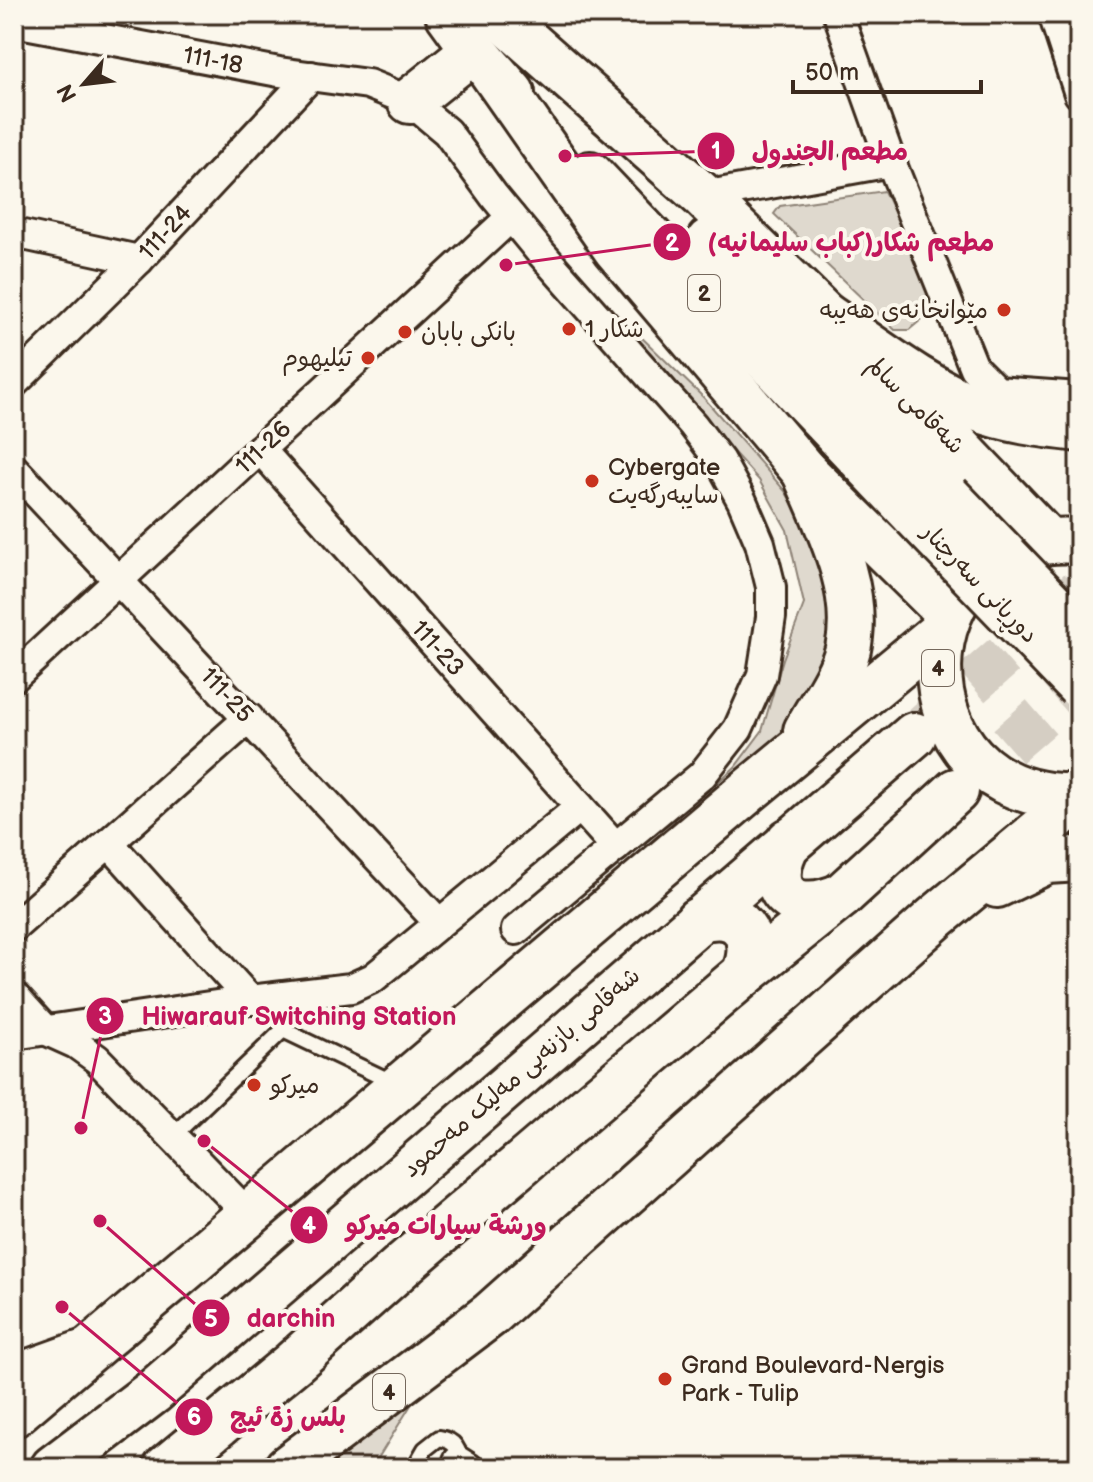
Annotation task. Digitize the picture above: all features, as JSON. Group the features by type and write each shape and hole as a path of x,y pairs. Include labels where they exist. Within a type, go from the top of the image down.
{"main road":[{"name":"شەقامی سالم","path":"448,14 489,37 703,196 944,432 1066,536"},
{"name":"شەقامی سالم","path":"489,37 615,248 804,471 866,531 946,622"},
{"name":"شەقامی سالم","path":"489,37 932,506"},
{"path":"410,101 489,37"},
{"path":"826,316 915,377 973,407 1003,417 1079,429"},
{"path":"866,531 901,536 916,534 934,522 949,506 957,489 955,463 944,432"},
{"path":"794,752 842,666 850,628 847,589 839,558 804,471"},
{"name":"دوڕیانی سەرچنار","path":"932,506 1079,632"},
{"name":"دوڕیانی سەرچنار","path":"932,506 1079,686"},
{"name":"4","path":"1066,536 1019,548 993,562 967,585 946,622 938,662 940,694 950,724 967,751 1000,778 1019,788 1039,794 1079,797"},
{"path":"14,1414 946,622"},
{"name":"شەقامی بازنەیی مەلیک مەحمود","path":"53,1468 153,1392 914,735"},
{"path":"166,1468 293,1363 406,1262 744,974 841,896 956,791"},
{"path":"935,918 1079,797"},
{"path":"789,841 779,866 779,880 784,891 799,903 812,906 841,896"},
{"path":"935,918 1025,869 1047,861 1079,859"},
{"path":"698,920 718,915 739,924 750,944 744,974"},
{"name":"4","path":"287,1468 491,1314 935,918"}],"street":[{"path":"838,14 891,162 974,368 997,391 1079,397"},
{"path":"1053,14 1079,94"},
{"name":"111-18","path":"14,22 368,84 410,101 447,132 511,217 693,425 720,461 760,543 771,587 771,617 762,675 738,729 702,775 516,930"},
{"name":"111-24","path":"14,383 139,260 311,76"},
{"path":"703,196 891,162"},
{"name":"111-26","path":"14,677 511,217"},
{"path":"14,233 139,260"},
{"name":"111-23","path":"260,449 616,847"},
{"name":"111-25","path":"14,469 439,923"},
{"path":"14,927 249,718"},
{"path":"14,1035 363,984 580,807"},
{"path":"109,843 250,1000"},
{"path":"14,996 45,1030 76,1044 97,1059 248,1214"},
{"path":"14,1368 104,1337"}],"lane":[{"path":"172,1137 283,1030 400,1086"},
{"path":"414,1468 425,1449 439,1438 449,1440 456,1446 461,1466"}],"shaded area":[{"path":"884,191 939,305 909,330 895,330 774,214 780,206"},
{"path":"636,332 704,398 785,491 828,564 832,608 823,670 789,727 728,793 560,940 551,930 735,767 762,731 783,659 804,604 787,530 759,480 644,354"},
{"path":"432,1371 372,1468 309,1468"}],"tunnel":[{"path":"921,728 1079,590"},
{"path":"958,789 1079,684"}],"place":[{"name":"مطعم الجندول","path":"565,156"},
{"name":"مطعم شكار(كباب سليمانيه)","path":"506,265"},
{"name":"مێوانخانەی هەیبە","path":"1004,310"},
{"name":"شكار 1","path":"569,329"},
{"name":"بانکی بابان","path":"405,332"},
{"name":"تيليهوم","path":"368,358"},
{"name":"Cybergate سایبەرگەیت","path":"592,481"},
{"name":"میرکو","path":"254,1085"},
{"name":"Hiwarauf Switching Station","path":"81,1128"},
{"name":"ورشة سیارات میرکو","path":"204,1141"},
{"name":"darchin","path":"100,1221"},
{"name":"بلس زة ئيج","path":"62,1307"},
{"name":"Grand Boulevard-Nergis Park - Tulip","path":"665,1379"}]}
